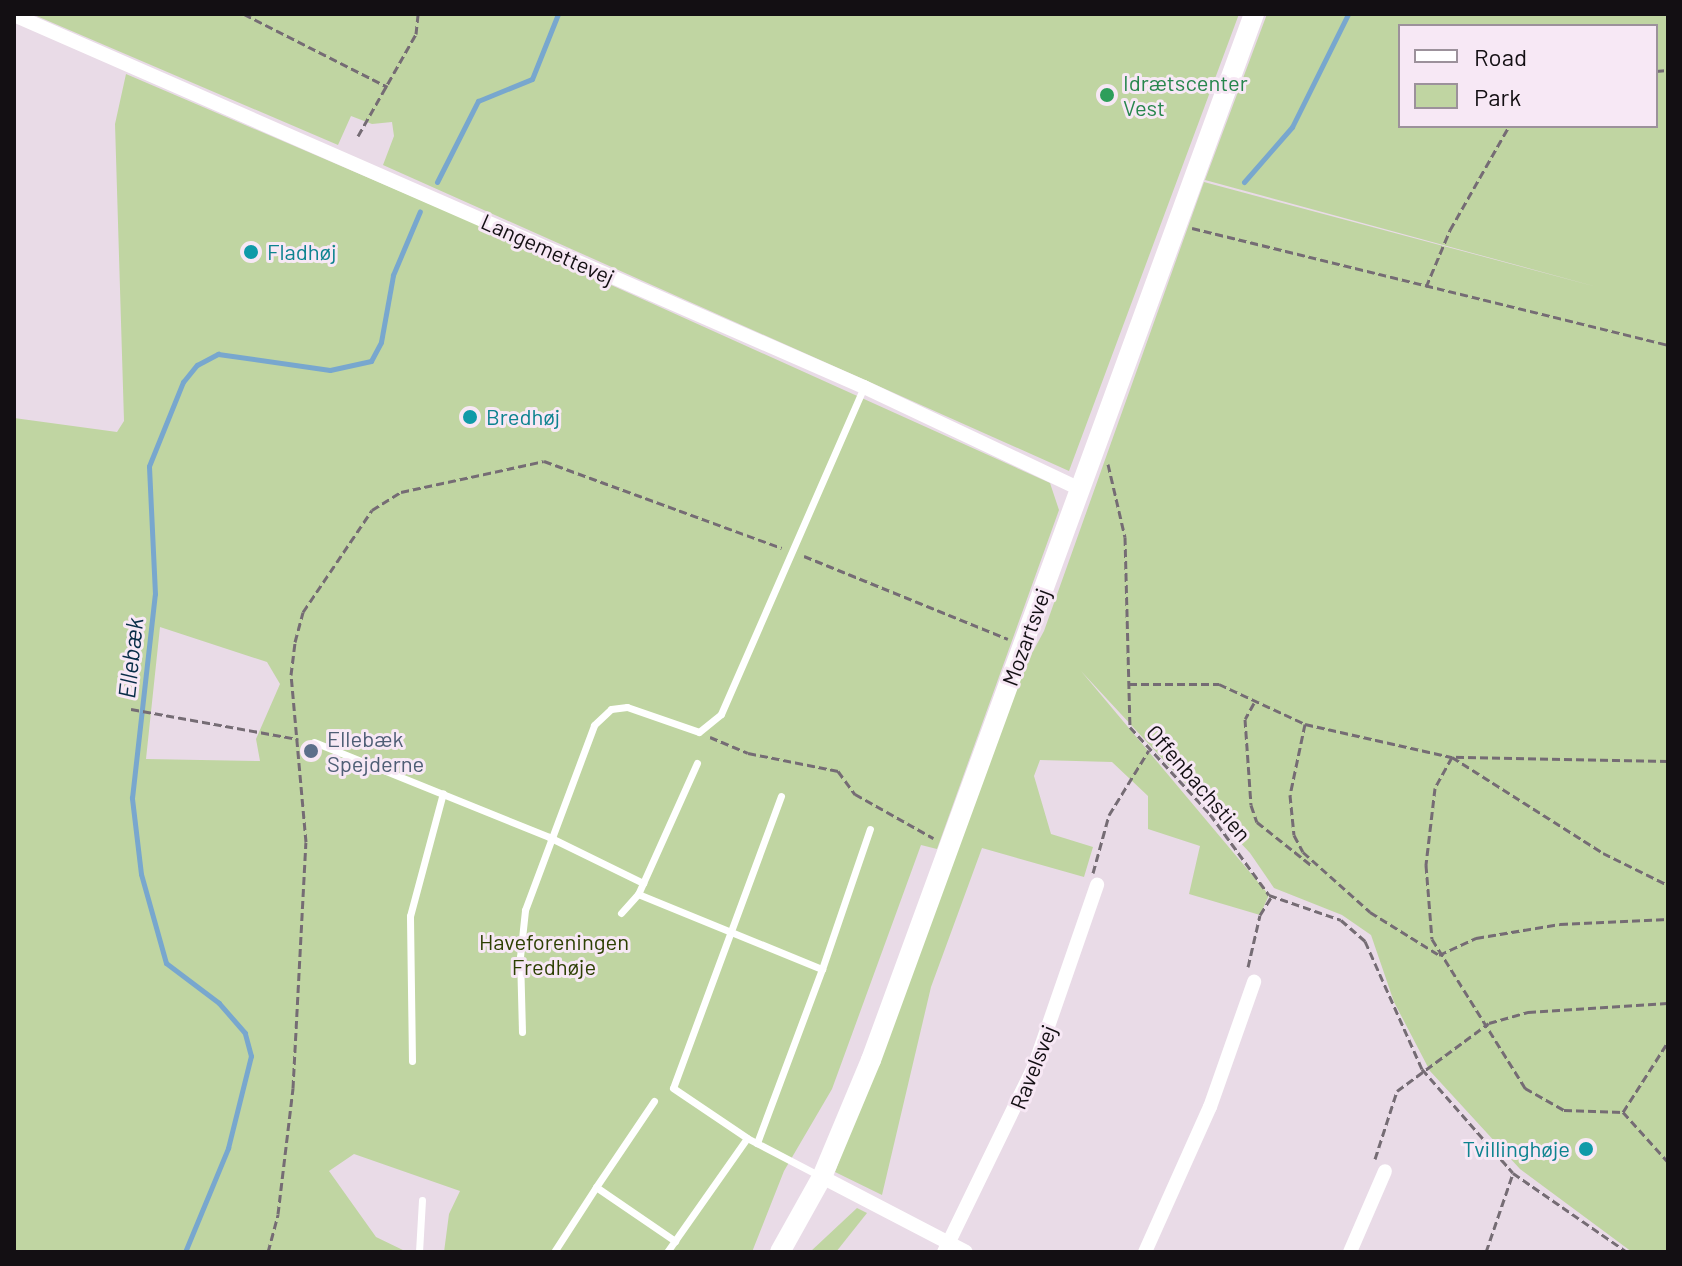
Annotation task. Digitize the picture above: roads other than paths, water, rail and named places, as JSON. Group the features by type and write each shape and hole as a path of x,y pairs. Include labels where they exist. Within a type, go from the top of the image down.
{"street":[{"name":"Mozartsvej","path":"780,1252 822,1177 950,844 1254,14"},
{"name":"Langemettevej","path":"14,15 864,387 1080,489"},
{"name":"Ravelsvej","path":"947,1247 1034,1067 1097,885"},
{"path":"1145,1252 1210,1107 1254,982"},
{"path":"1350,1252 1385,1171"},
{"path":"822,1177 947,1247 966,1252"}],"lane":[{"path":"522,1032 520,957 525,910 549,837 594,725 611,709 627,707 699,732 721,714 864,387"},
{"path":"314,742 549,837 643,883"},
{"path":"621,913 638,894 697,763"},
{"path":"412,1061 410,916 443,793"},
{"path":"781,796 673,1088 747,1138 822,1177"},
{"path":"757,1143 870,829"},
{"path":"638,894 822,969"},
{"path":"554,1252 654,1101"},
{"path":"667,1252 747,1138"},
{"path":"596,1187 675,1241"},
{"path":"419,1252 422,1200"}],"waterway":[{"name":"Ellebæk","path":"437,182 478,101 532,79 558,14"},
{"path":"1244,182 1292,127 1348,14"},
{"name":"Ellebæk","path":"185,1252 228,1148 251,1056 245,1033 219,1003 166,963 141,874 132,798 155,594 149,466 183,382 197,365 218,354 330,370 371,361 381,342 393,275 420,211"}],"place":[{"name":"Idrætscenter Vest","path":"1107,95"},
{"name":"Fladhøj","path":"251,252"},
{"name":"Bredhøj","path":"470,417"},
{"name":"Ellebæk Spejderne","path":"311,751"},
{"name":"Tvillinghøje","path":"1586,1149"}],"park label":[{"name":"Haveforeningen Fredhøje","path":"554,954"}]}
